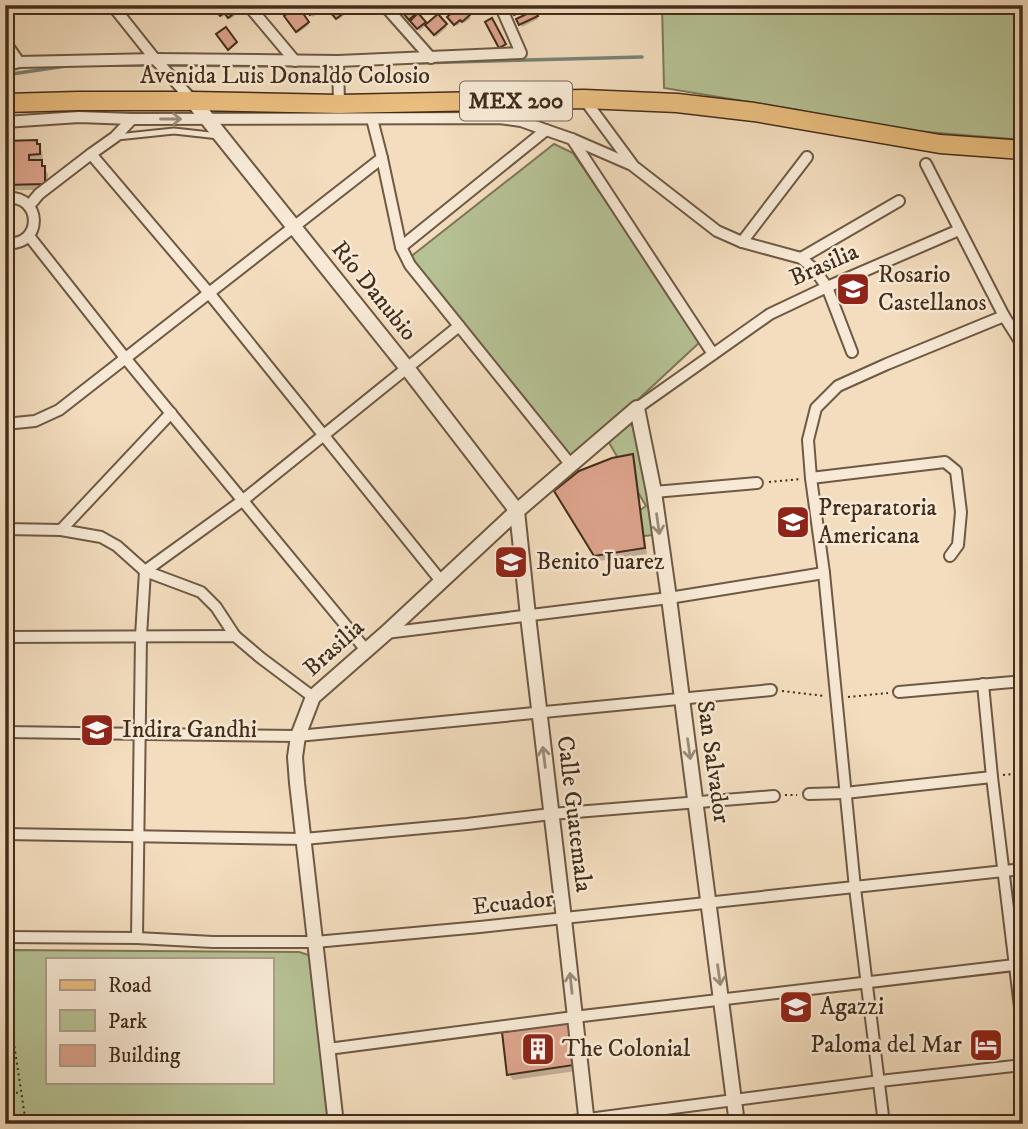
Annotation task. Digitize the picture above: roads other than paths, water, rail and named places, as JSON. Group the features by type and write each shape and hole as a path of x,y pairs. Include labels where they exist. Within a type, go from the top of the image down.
{"main road":[{"name":"Avenida Luis Donaldo Colosio","path":"5,103 78,109 193,101 339,104 584,99 677,103 754,112 940,144 1023,150"}],"street":[{"path":"112,5 193,101"},
{"path":"384,5 431,58"},
{"path":"5,66 19,62 157,60 295,61 338,66 521,53 500,5"},
{"path":"254,7 295,61"},
{"path":"5,42 19,62"},
{"path":"338,66 339,104"},
{"path":"584,99 632,165"},
{"name":"Río Danubio","path":"193,101 407,368 517,511"},
{"path":"5,122 78,109 132,119 499,118 521,121 572,138 632,165 717,230 742,242 801,258 814,269 827,287 852,352"},
{"path":"29,206 39,194 115,137 132,119"},
{"path":"372,119 401,247 410,265 571,465"},
{"path":"401,247 546,130"},
{"path":"572,138 713,354"},
{"path":"91,154 209,293 441,581"},
{"path":"742,242 807,157"},
{"path":"5,424 35,421 59,410 382,158"},
{"path":"926,164 1004,316 1023,346"},
{"path":"5,198 18,198 29,206 34,221 33,229 23,241 6,243 5,335"},
{"path":"801,258 899,201"},
{"name":"Brasilia","path":"336,1124 295,757 298,736 313,697 517,511 637,408 770,314 959,230"},
{"path":"29,236 126,359 366,650"},
{"path":"884,1124 855,888 808,440 816,408 838,386 1004,316"},
{"path":"145,571 242,500 459,326"},
{"name":"San Salvador","path":"637,408 654,492 669,598 737,1124"},
{"path":"61,530 171,413"},
{"path":"811,478 945,462 957,471 961,512 958,545 950,556"},
{"path":"654,492 757,483"},
{"name":"Calle Guatemala","path":"517,511 586,1121"},
{"path":"5,529 61,530 101,537 117,546 145,571 201,592 216,607 235,636 313,697"},
{"path":"137,938 141,636 145,571"},
{"path":"386,633 669,598 824,573"},
{"path":"5,637 235,636"},
{"path":"900,692 1023,681"},
{"path":"983,684 1003,871 1018,965 1023,1032"},
{"path":"5,732 298,736 771,690"},
{"path":"809,794 845,793 992,776"},
{"path":"5,834 304,839 551,814 774,796"},
{"name":"Ecuador","path":"5,937 315,942 564,919 1023,869"},
{"path":"328,1049 1018,965"},
{"path":"550,1124 1023,1065"}],"lane":[{"path":"115,137 174,131 222,136"}],"waterway":[{"path":"416,63 642,57"},
{"path":"108,65 157,65"},
{"path":"164,65 283,66"},
{"path":"5,75 66,66"}],"place":[{"name":"Rosario Castellanos","path":"853,289"},
{"name":"Preparatoria Americana","path":"793,522"},
{"name":"Benito Juarez","path":"511,562"},
{"name":"Indira Gandhi","path":"97,730"},
{"name":"Agazzi","path":"796,1007"},
{"name":"Paloma del Mar","path":"986,1045"},
{"name":"The Colonial","path":"538,1049"}]}
